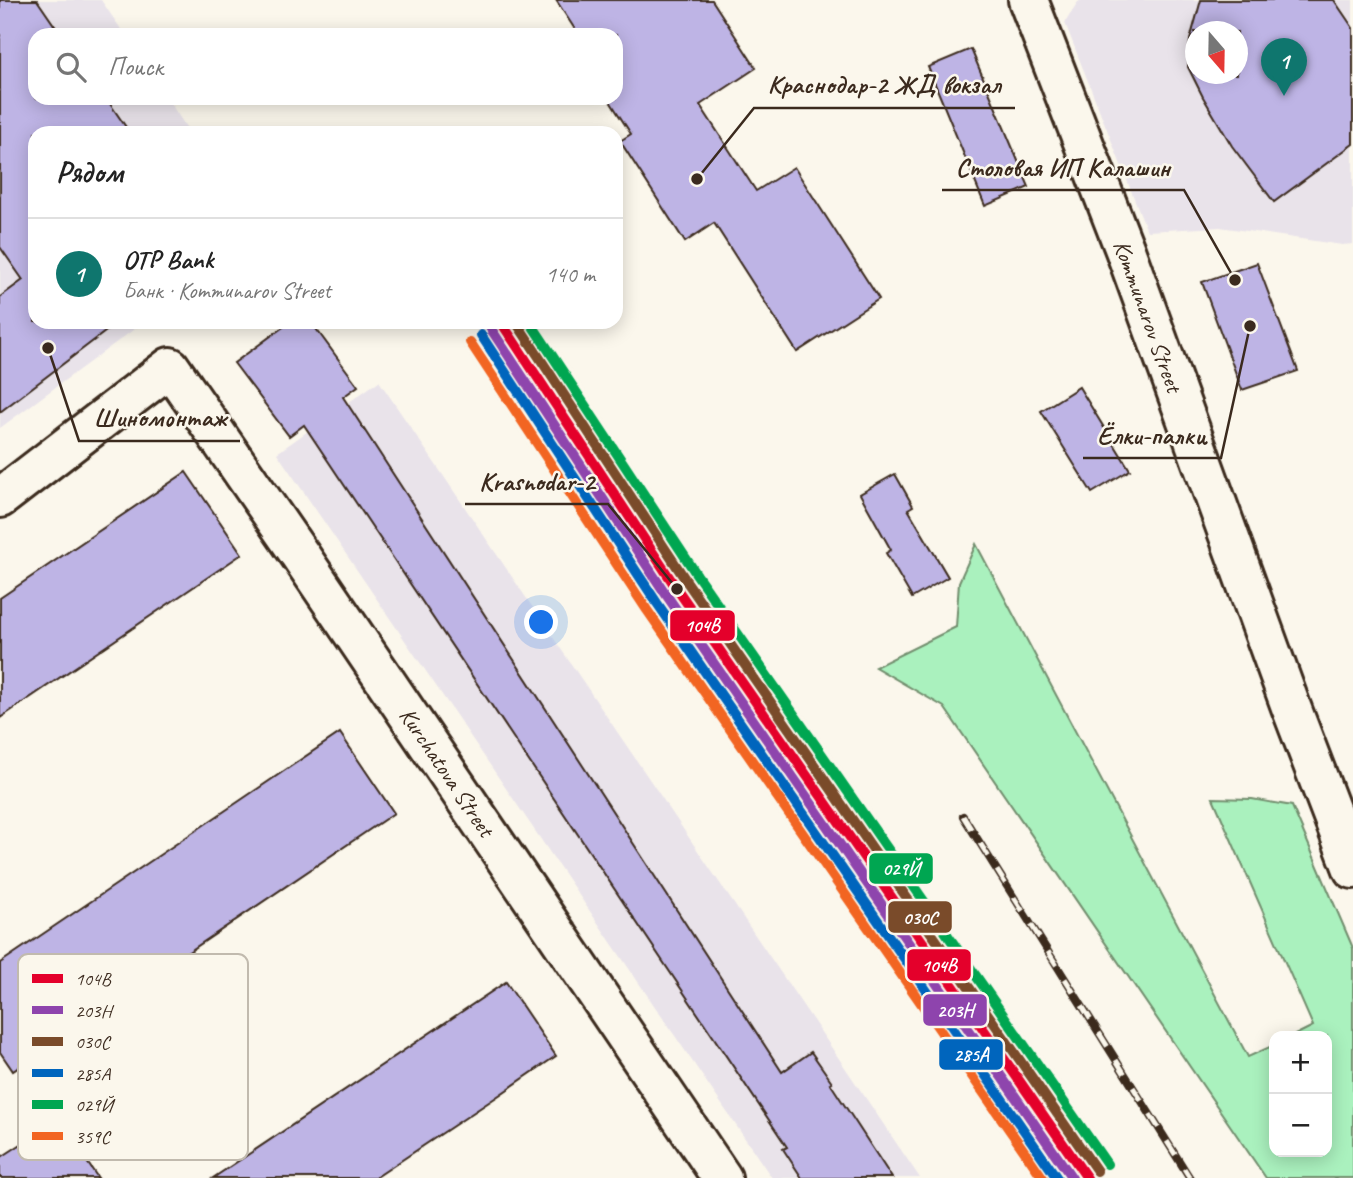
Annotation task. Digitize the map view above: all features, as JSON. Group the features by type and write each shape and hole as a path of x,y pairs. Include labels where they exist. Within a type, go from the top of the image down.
{"street":[{"name":"Kommunarov Street","path":"1028,0 1125,250 1291,707 1353,869"},
{"name":"Kurchatova Street","path":"0,498 170,367 722,1178"}],"shaded area":[{"path":"0,0 101,0 120,28 28,28 28,105 172,105 185,126 28,126 28,329 134,329 0,428"},
{"path":"1081,0 1353,0 1353,244 1342,245 1220,227 1147,231 1065,23"},
{"path":"379,381 920,1178 772,1178 277,453"}],"green space":[{"path":"976,544 1248,1057 1269,1047 1269,1157 1332,1157 1332,1031 1303,1031 1313,1026 1213,798 1252,799 1292,806 1353,948 1353,1178 1266,1178 944,707 875,667 956,627 959,582"}],"building":[{"path":"0,0 37,0 56,28 28,28 28,105 111,105 125,126 28,126 28,329 109,329 0,412 0,297 23,280 0,247"},
{"path":"556,0 712,0 756,68 700,105 756,191 794,167 879,299 797,352 714,223 685,242 623,146 623,139 631,134 612,105 623,105 623,28 574,28"},
{"path":"1201,0 1334,0 1353,28 1353,144 1274,202 1232,146 1196,84 1248,84 1248,21 1195,21"},
{"path":"971,49 1029,187 985,206 928,67"},
{"path":"1257,263 1298,371 1242,390 1202,282"},
{"path":"280,329 316,329 358,386 343,397 782,1072 811,1052 892,1178 802,1178 783,1149 787,1147 304,425 289,436 234,363"},
{"path":"1079,387 1130,470 1092,493 1041,411"},
{"path":"186,472 242,554 0,718 0,598"},
{"path":"895,474 913,506 908,509 948,577 912,598 886,553 891,550 860,494"},
{"path":"340,733 394,813 186,954 18,954 18,1068 13,1071 0,1052 0,963"},
{"path":"506,982 556,1056 375,1178 213,1178 240,1160 248,1160 248,1155"},
{"path":"18,1146 18,1160 86,1160 98,1178 0,1178 0,1158"}],"railway":[{"path":"963,816 1190,1178"}],"transit line":[{"name":"203Н","path":"491,329 667,596 1072,1178"},
{"name":"104В","path":"506,329 677,589 1087,1178"},
{"name":"030C","path":"521,329 687,582 1097,1171"},
{"name":"029Й","path":"535,329 697,575 1107,1164"},
{"name":"285А","path":"481,335 657,603 1057,1178"},
{"name":"359С","path":"470,342 647,610 1043,1178"}],"place":[{"name":"OTP Bank","path":"1284,96"},
{"name":"Краснодар-2 ЖД вокзал","path":"697,179"},
{"name":"Столовая ИП Калашин","path":"1235,280"},
{"name":"Ёлки-палки","path":"1250,326"},
{"name":"Шиномонтаж","path":"48,348"},
{"name":"Krasnodar-2","path":"677,589"}]}
